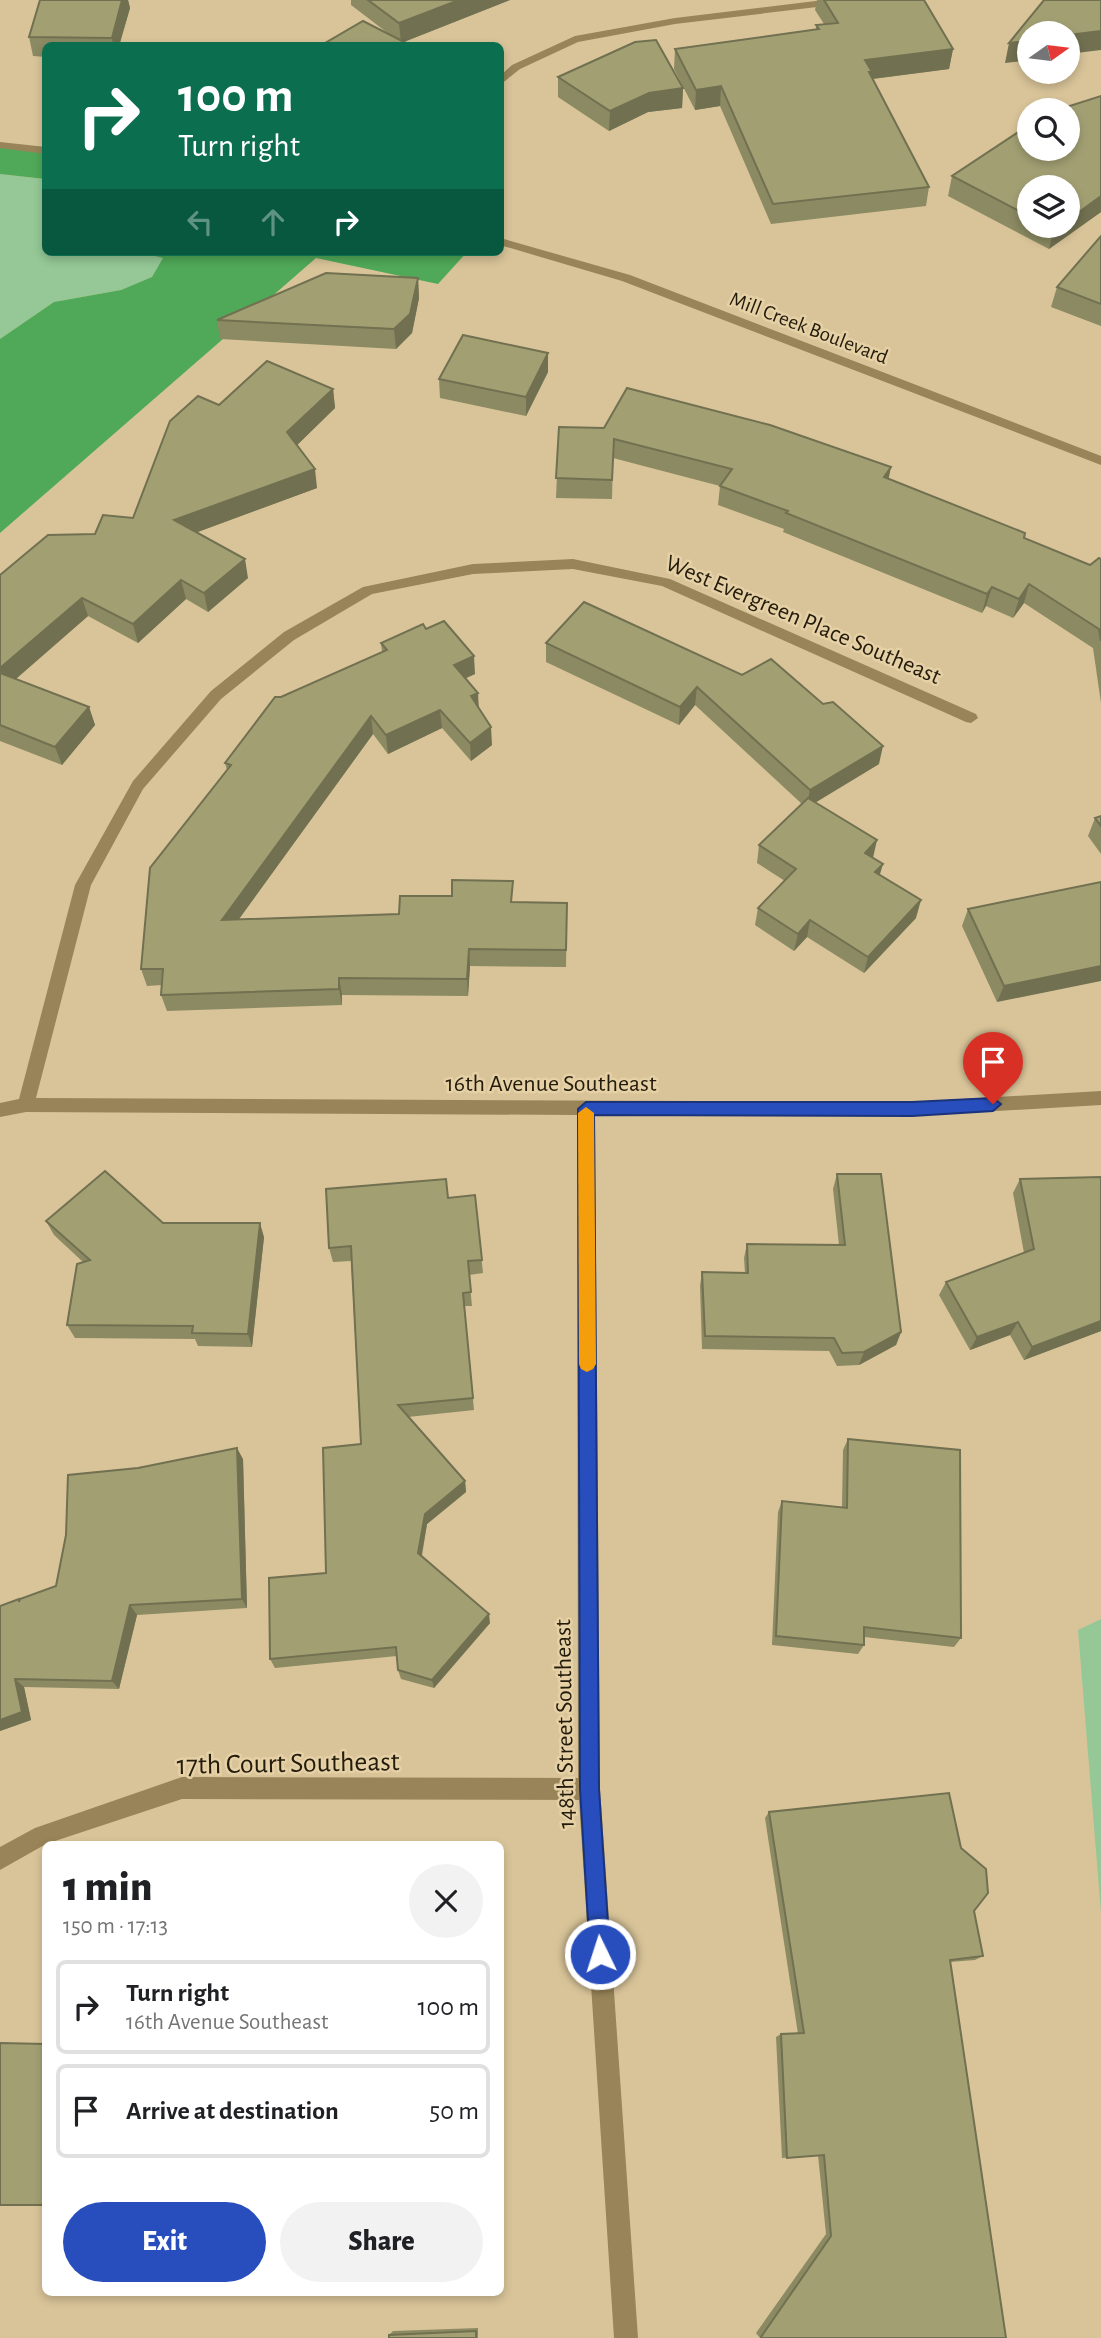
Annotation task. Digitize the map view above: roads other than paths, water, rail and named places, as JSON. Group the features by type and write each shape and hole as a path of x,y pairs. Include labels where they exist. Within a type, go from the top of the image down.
{"street":[{"path":"504,78 516,67 575,39 675,21 851,0"},
{"path":"0,145 42,150"},
{"name":"Mill Creek Boulevard","path":"504,242 626,278 1101,461"},
{"name":"West Evergreen Place Southeast","path":"26,1105 83,885 138,785 216,695 289,636 368,590 473,569 573,564 665,582 971,718"},
{"name":"16th Avenue Southeast","path":"0,1110 26,1105 912,1109 1101,1098"},
{"name":"148th Street Southeast","path":"586,1109 590,1789 626,2338"},
{"name":"17th Court Southeast","path":"0,1859 35,1839 182,1788 590,1789"}]}
